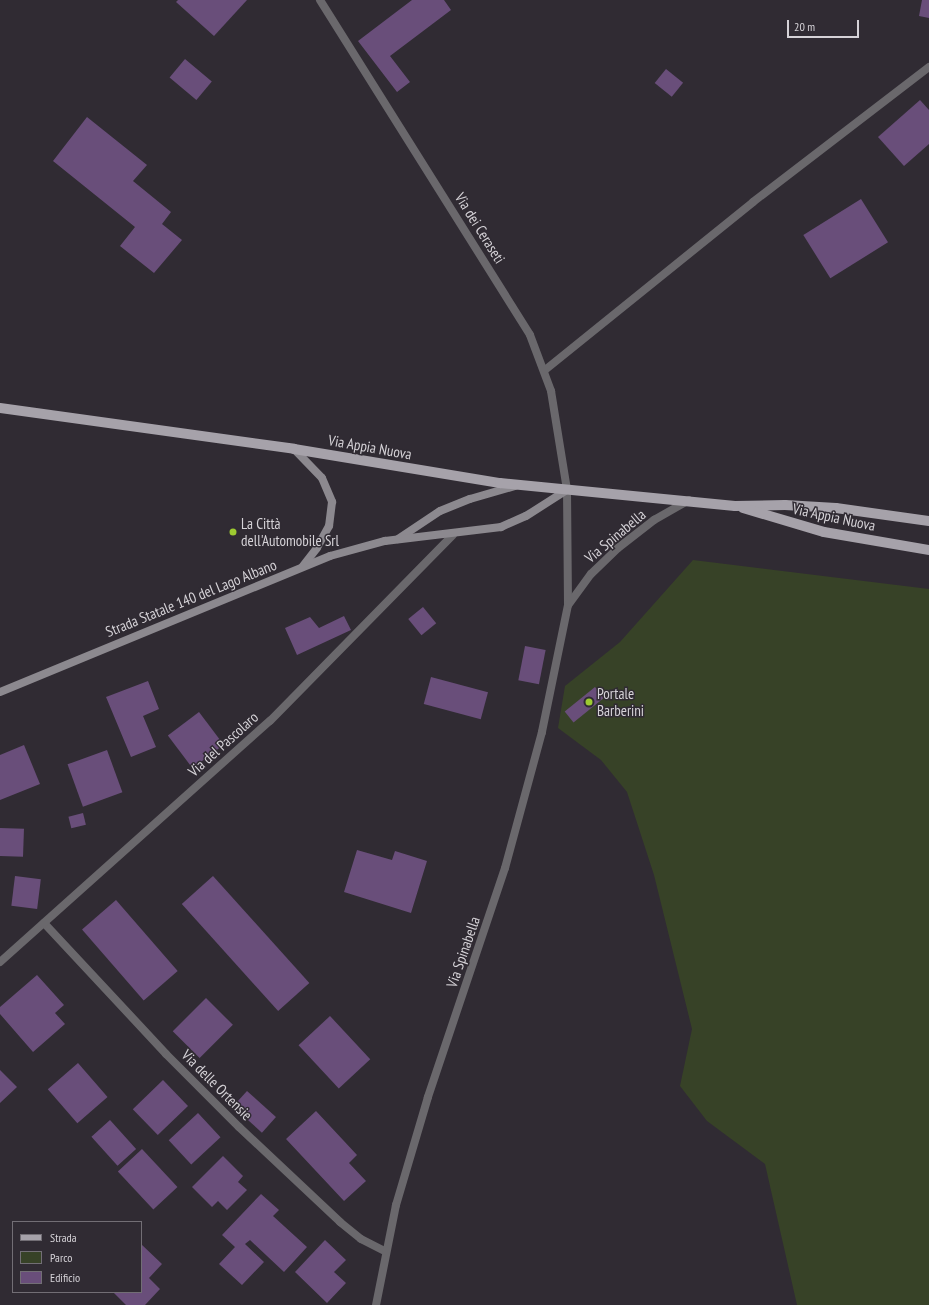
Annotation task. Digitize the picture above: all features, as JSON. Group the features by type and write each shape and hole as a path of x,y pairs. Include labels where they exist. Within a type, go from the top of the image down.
{"main road":[{"name":"Via Appia Nuova","path":"0,408 294,449 518,485 690,500 735,506 816,506 929,521"},
{"path":"294,449 322,478 331,494 332,506 329,526 323,540 302,568"},
{"path":"397,540 440,511 470,499 518,485"},
{"name":"Strada Statale 140 del Lago Albano","path":"0,692 302,568 354,549 397,540 453,535 487,530 516,522 567,490"},
{"name":"Via Appia Nuova","path":"735,506 824,532 929,550"}],"street":[{"name":"Via dei Ceraseti","path":"320,0 530,335 545,370 554,402 567,490"},
{"path":"545,370 753,202 929,67"},
{"name":"Via Spinabella","path":"375,1305 396,1205 428,1097 520,818 545,717 568,605 567,490"},
{"name":"Via Spinabella","path":"568,605 591,574 618,548 654,520 690,500"},
{"name":"Via del Pascolaro","path":"0,962 270,721 453,535"},
{"name":"Via delle Ortensie","path":"44,923 166,1054 239,1127 340,1222 361,1238 385,1252"}],"green space":[{"path":"693,560 929,589 929,1305 797,1305 765,1164 707,1121 680,1086 692,1029 654,875 627,792 601,760 558,728 565,686 620,642"}],"building":[{"path":"178,0 247,0 214,36 176,2"},
{"path":"412,0 444,0 451,10 390,56 410,82 397,92 358,41"},
{"path":"922,0 929,0 929,18 919,16"},
{"path":"185,59 212,81 196,100 170,77"},
{"path":"666,69 683,83 672,97 655,83"},
{"path":"920,100 929,110 929,144 904,166 878,137"},
{"path":"87,117 147,165 133,181 171,212 162,224 182,240 154,273 120,246 135,227 53,161"},
{"path":"861,199 888,242 830,278 803,235"},
{"path":"423,607 436,623 421,635 408,619"},
{"path":"344,616 351,630 297,655 285,628 310,617 319,628"},
{"path":"525,646 546,650 539,684 518,680"},
{"path":"431,677 488,692 481,719 424,704"},
{"path":"148,681 159,709 143,716 156,747 131,757 106,697"},
{"name":"Portale Barberini","path":"595,687 604,698 574,722 565,712"},
{"path":"199,712 224,745 193,768 168,735"},
{"path":"24,745 40,784 0,800 0,755"},
{"path":"107,750 122,792 83,807 68,764"},
{"path":"83,813 86,825 71,828 68,817"},
{"path":"0,828 24,829 23,857 0,856"},
{"path":"357,850 392,860 395,851 427,861 411,913 344,892"},
{"path":"15,876 41,879 37,909 11,906"},
{"path":"213,876 309,983 278,1011 182,904"},
{"path":"116,900 178,971 144,1000 82,930"},
{"path":"37,975 64,1005 55,1013 65,1024 33,1052 0,1014 0,1007"},
{"path":"206,998 233,1025 200,1058 173,1031"},
{"path":"330,1016 370,1059 339,1088 299,1045"},
{"path":"78,1063 108,1097 77,1123 48,1089"},
{"path":"0,1070 17,1087 0,1103"},
{"path":"163,1080 188,1106 158,1135 133,1109"},
{"path":"247,1091 276,1117 262,1133 233,1107"},
{"path":"316,1111 357,1155 349,1163 366,1181 344,1201 286,1139"},
{"path":"198,1113 221,1137 191,1164 169,1140"},
{"path":"110,1120 136,1149 118,1166 91,1137"},
{"path":"142,1149 177,1187 153,1210 118,1172"},
{"path":"223,1156 243,1176 238,1182 247,1190 227,1210 218,1201 212,1207 192,1187"},
{"path":"261,1194 279,1210 273,1216 307,1247 284,1272 250,1240 245,1244 264,1262 242,1285 219,1264 235,1247 222,1235"},
{"path":"325,1240 346,1260 334,1272 346,1283 327,1303 295,1272"},
{"path":"142,1245 162,1264 149,1278 160,1289 145,1305 126,1305 114,1293 142,1293"}],"place":[{"name":"La Città dell'Automobile Srl","path":"233,532"},
{"name":"Portale Barberini","path":"589,702"}]}
